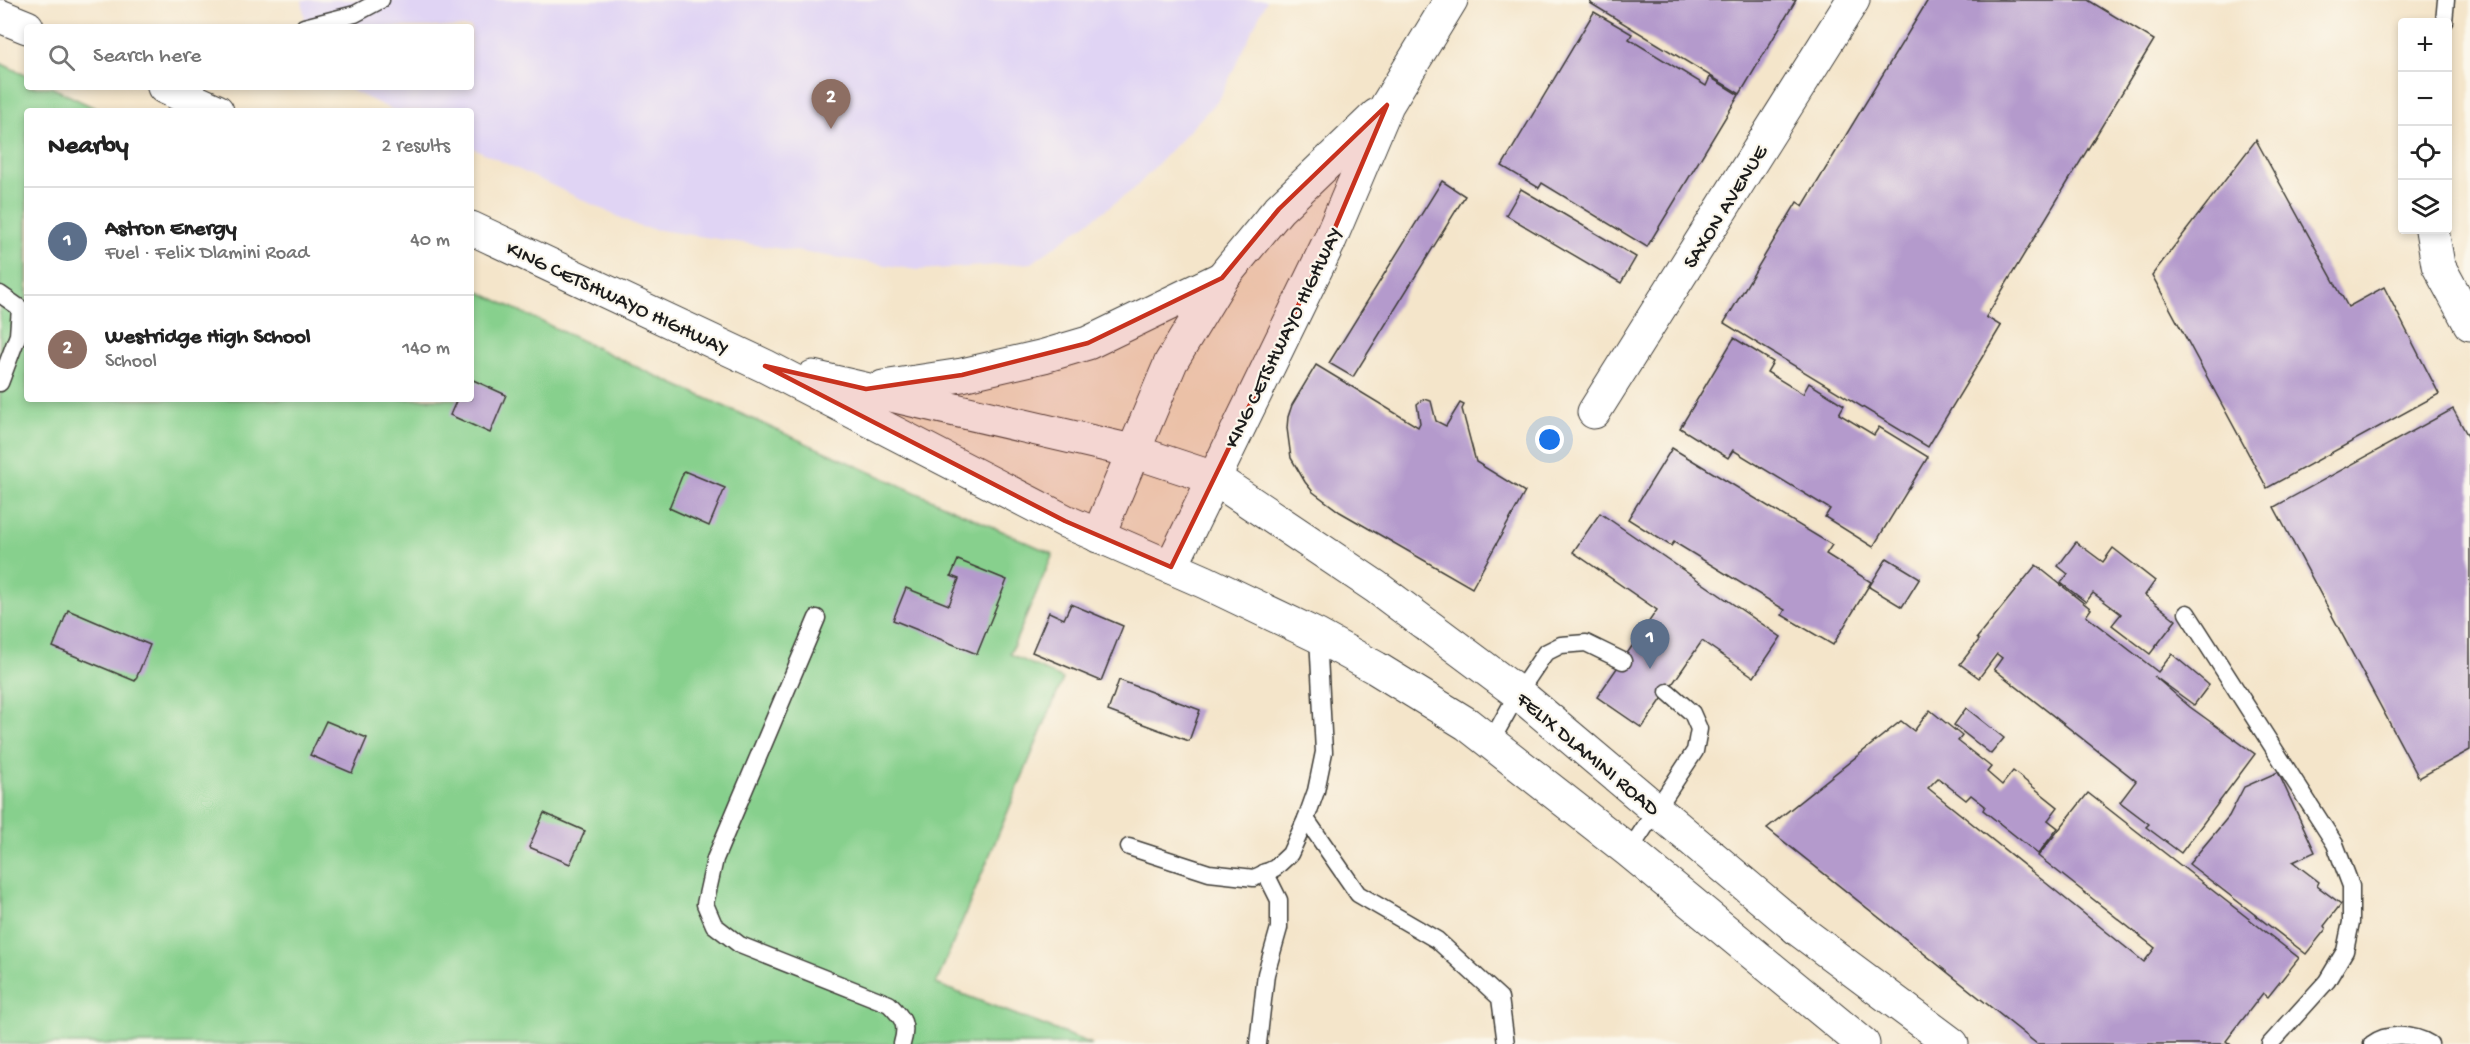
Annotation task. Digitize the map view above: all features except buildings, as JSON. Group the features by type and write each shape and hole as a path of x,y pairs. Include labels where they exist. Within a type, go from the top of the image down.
{"main road":[{"name":"KING CETSHWAYO HIGHWAY","path":"1171,567 1329,242 1387,105 1451,0"},
{"name":"SAXON AVENUE","path":"1594,412 1853,0"},
{"path":"0,16 24,26"},
{"path":"171,90 210,108"},
{"name":"KING CETSHWAYO HIGHWAY","path":"474,229 765,366 1098,536 1171,362 1222,278 1280,209 1387,105"},
{"path":"2433,234 2438,265 2469,319"},
{"path":"866,389 962,375 1088,343 1222,278"},
{"name":"KING CETSHWAYO HIGHWAY","path":"765,366 1132,452"},
{"name":"FELIX DLAMINI ROAD","path":"1132,452 1214,478 1376,587 1518,693 1799,930 1952,1044"},
{"path":"1098,536 1171,567 1318,636 1467,724 1629,851 1863,1044"}],"lane":[{"path":"316,24 356,14 381,0"},
{"path":"2444,18 2446,0"},
{"path":"0,294 20,308 18,335 0,383"},
{"path":"2187,612 2335,844 2350,886 2351,922 2346,951 2327,981 2270,1044"},
{"path":"817,618 715,859 705,904 714,925 740,945 889,1004 900,1015 906,1030 902,1044"},
{"path":"1129,847 1209,873 1254,878 1275,868 1290,854 1316,791 1324,752 1318,636"},
{"path":"1490,743 1518,693 1545,653 1561,645 1586,644 1623,661"},
{"path":"1629,851 1695,751 1699,729 1692,712 1668,692"},
{"path":"1306,819 1358,894 1437,940 1500,998 1506,1044"},
{"path":"1258,1044 1266,974 1279,928 1279,900 1265,872"},
{"path":"2372,1044 2405,1035 2430,1044"}],"highlighted area":[{"path":"1387,105 1329,242 1171,567 1065,521 765,366 866,389 962,375 1088,343 1222,278 1279,209"}],"shaded area":[{"path":"302,0 1267,0 1220,98 1134,189 1032,263 918,270 640,227 474,148 474,108 389,108 350,90 474,90 474,24 306,24"}],"green space":[{"path":"0,63 24,75 24,90 57,90 95,108 24,108 24,402 474,402 474,289 643,370 1053,554 1010,654 1063,679 936,984 1092,1044 0,1044"}],"place":[{"name":"Westridge High School","path":"831,129"},
{"name":"Astron Energy","path":"1650,669"}]}
